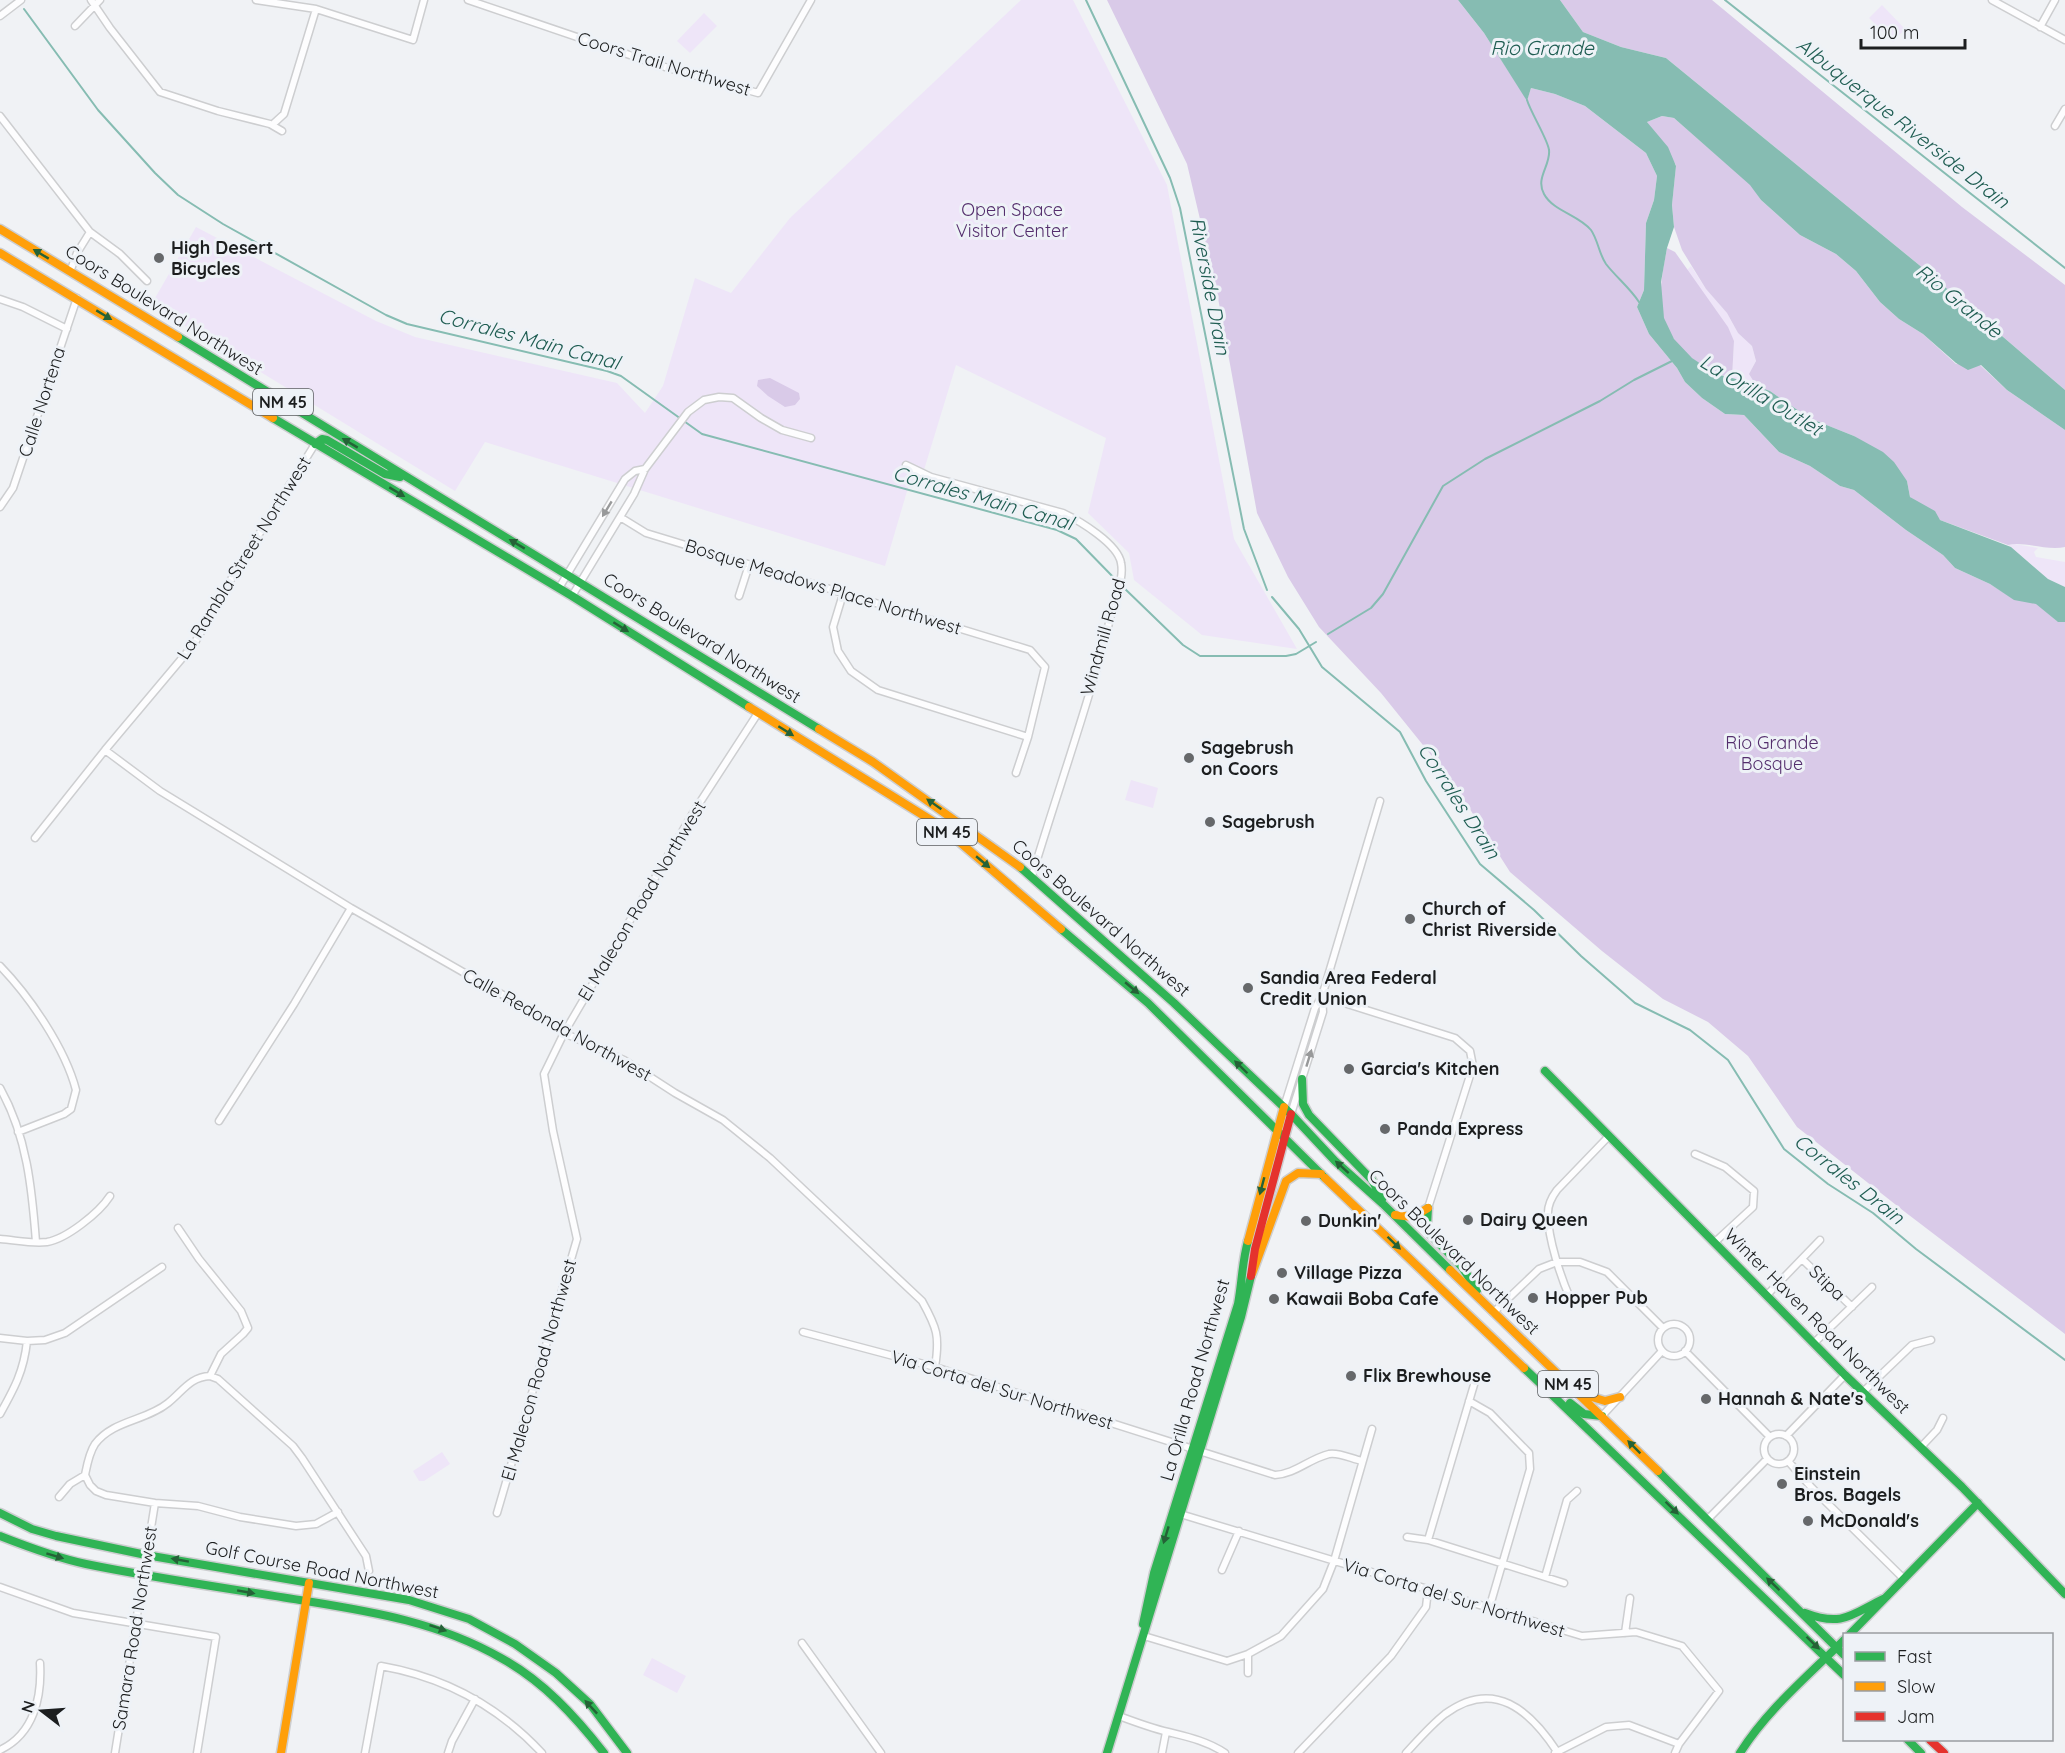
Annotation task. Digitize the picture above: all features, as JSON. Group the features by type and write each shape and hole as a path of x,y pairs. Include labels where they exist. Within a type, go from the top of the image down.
{"main road":[{"name":"Coors Boulevard Northwest","path":"0,229 873,762 1032,876 1174,1003 1284,1107 1335,1161 1602,1416 1843,1653"},
{"name":"Coors Boulevard Northwest","path":"0,253 315,444 559,588 942,827 1148,1003 1321,1174 1843,1673"},
{"path":"315,444 327,440 385,474 408,478"},
{"name":"Winter Haven Road Northwest","path":"1545,1071 1845,1375 1978,1503 2065,1594"},
{"path":"1302,1079 1303,1104 1309,1115 1372,1180 1392,1213 1405,1219 1412,1218 1428,1208"},
{"name":"La Orilla Road Northwest","path":"1197,1451 1238,1304 1243,1258 1284,1107"},
{"name":"La Orilla Road Northwest","path":"1107,1753 1252,1275 1255,1249 1291,1114"},
{"path":"1252,1275 1286,1181 1293,1174 1301,1172 1321,1174"},
{"path":"1428,1208 1427,1226 1431,1235 1462,1267 1486,1305"},
{"path":"1473,1319 1492,1329 1578,1411 1594,1417 1602,1416"},
{"path":"1575,1391 1605,1401 1620,1397"},
{"path":"1852,1633 1978,1503"},
{"name":"Golf Course Road Northwest","path":"0,1513 32,1529 56,1536 146,1555 409,1600 469,1619 515,1644 556,1673 590,1704 627,1753"},
{"name":"Golf Course Road Northwest","path":"0,1536 85,1564 405,1618 456,1635 492,1652 531,1677 558,1700 587,1731 603,1753"},
{"path":"281,1753 309,1583"},
{"path":"1798,1610 1821,1620 1841,1621 1883,1599"},
{"path":"1740,1753 1752,1731 1789,1691 1843,1642"},
{"path":"1909,1741 1922,1753"},
{"path":"1931,1741 1944,1753"}],"street":[{"path":"0,16 21,0"},
{"path":"75,26 93,3 100,0"},
{"path":"256,0 316,9 413,40 424,0"},
{"name":"Coors Trail Northwest","path":"468,0 665,67 758,93 811,0"},
{"path":"1992,0 2065,40"},
{"path":"2040,27 2055,0"},
{"path":"93,3 160,92 218,111 272,125 282,131"},
{"path":"272,125 284,114 316,9"},
{"path":"2055,126 2065,109"},
{"path":"0,116 90,232 120,254 147,281"},
{"path":"70,272 90,232"},
{"path":"67,329 77,298"},
{"name":"Calle Nortena","path":"0,299 23,307 67,329 14,488 0,507"},
{"path":"572,596 634,494 645,470 688,412 704,400 719,397 733,398 782,430 811,438"},
{"name":"La Rambla Street Northwest","path":"35,838 194,644 315,444"},
{"name":"Windmill Road","path":"906,465 932,477 1064,513 1081,521 1119,555 1122,563 1122,577 1101,652 1032,876"},
{"path":"559,588 624,479 635,471 645,470"},
{"name":"Bosque Meadows Place Northwest","path":"620,517 646,533 1029,650 1045,667 1028,737"},
{"path":"739,596 749,565"},
{"path":"843,594 833,627 838,651 850,670 878,690 1028,737 1017,773"},
{"name":"El Malecon Road Northwest","path":"497,1513 577,1239 553,1131 544,1074 564,1033 693,813 758,713"},
{"name":"Calle Redonda Northwest","path":"105,750 160,791 351,908 500,993 564,1033 624,1060 723,1120 770,1158 922,1300 933,1320 939,1343 935,1367"},
{"name":"La Orilla Road Northwest","path":"1284,1107 1315,1008 1322,996 1380,801"},
{"path":"219,1121 294,1004 351,908"},
{"path":"0,966 21,990 49,1032 76,1090 71,1109 64,1114 18,1132"},
{"path":"1322,996 1455,1038 1470,1051 1473,1066 1428,1208"},
{"name":"La Orilla Road Northwest","path":"1291,1114 1323,1012 1322,996"},
{"path":"0,1088 27,1160 36,1242"},
{"path":"1570,1298 1557,1262 1548,1217 1552,1197 1609,1136"},
{"path":"1695,1154 1725,1167 1754,1191 1754,1207 1715,1242"},
{"path":"0,1239 36,1242 53,1240 66,1234 103,1207 110,1196"},
{"path":"178,1228 199,1260 240,1311 248,1328 220,1354 210,1376"},
{"path":"1767,1295 1820,1240"},
{"name":"Stipa","path":"1802,1259 1852,1307"},
{"path":"1493,1312 1531,1275 1545,1266 1557,1262 1580,1262 1607,1272 1663,1328"},
{"path":"0,1338 45,1340 65,1333 162,1267"},
{"path":"1814,1343 1872,1287"},
{"path":"1672,1324 1686,1330 1690,1340 1685,1351 1672,1356 1662,1351 1658,1337 1663,1328 1672,1324"},
{"name":"Via Corta del Sur Northwest","path":"803,1332 935,1367 1275,1475 1285,1474 1328,1455 1362,1461"},
{"path":"1863,1392 1912,1345 1931,1340"},
{"path":"0,1414 20,1376 25,1361 27,1341"},
{"path":"1602,1416 1662,1351"},
{"path":"1685,1351 1770,1437"},
{"path":"1786,1436 1845,1375"},
{"path":"338,1512 316,1524 296,1526 240,1517 198,1506 155,1503 106,1495 96,1491 90,1485 86,1475 89,1458 95,1445 105,1434 161,1408 199,1376 218,1379 293,1446 338,1512 366,1556 369,1571"},
{"path":"1428,1540 1476,1378"},
{"path":"1469,1401 1490,1413 1529,1453 1530,1469 1489,1609"},
{"path":"1921,1447 1937,1430 1943,1418"},
{"path":"1144,1636 1227,1661 1248,1654 1281,1636 1323,1589 1334,1561 1372,1429"},
{"path":"1778,1434 1786,1436 1794,1447 1792,1457 1788,1461 1777,1464 1767,1459 1763,1447 1770,1437 1778,1434"},
{"path":"1708,1519 1767,1459"},
{"path":"1788,1461 1812,1488 1903,1578"},
{"path":"59,1497 70,1484 86,1475"},
{"path":"1545,1577 1567,1500 1577,1491"},
{"name":"Samara Road Northwest","path":"115,1753 155,1503"},
{"name":"Via Corta del Sur Northwest","path":"1178,1514 1582,1636 1636,1632 1682,1646 1719,1690 1679,1744"},
{"path":"1222,1570 1239,1531"},
{"path":"1407,1537 1428,1540 1564,1583"},
{"path":"0,1587 73,1613 216,1637 197,1753"},
{"path":"1298,1753 1391,1656 1426,1607 1428,1590"},
{"path":"1625,1633 1630,1598"},
{"path":"802,1643 881,1753"},
{"path":"1248,1654 1248,1673"},
{"path":"0,1750 20,1736 33,1716 42,1684 40,1663"},
{"path":"365,1753 381,1666 407,1670 476,1699 512,1724 542,1753"},
{"path":"448,1753 452,1741 476,1699"},
{"path":"1406,1753 1444,1714 1477,1699 1495,1699 1512,1704 1527,1715 1557,1753 1606,1727 1629,1725 1679,1744 1675,1753"},
{"path":"1119,1716 1166,1732 1196,1738 1225,1753"},
{"path":"1162,1753 1166,1732"}],"green space":[{"name":"Open Space Visitor Center","path":"1021,0 1073,0 1167,185 1234,539 1297,649 1202,635 1134,580 1129,553 1088,513 1106,438 956,365 920,483 910,481 885,566 485,442 455,491 151,305 196,227 376,321 415,337 617,383 645,413 663,386 695,278 731,293 790,218"},
{"name":"Rio Grande Bosque","path":"1107,0 1458,0 1484,33 1527,100 1531,88 1555,94 1585,106 1646,153 1657,176 1654,200 1646,223 1644,290 1637,307 1649,334 1677,368 1685,382 1702,398 1725,414 1744,415 1779,452 1810,466 1840,486 1854,490 1943,555 1955,568 1990,584 2014,599 2036,603 2057,621 2065,622 2065,1334 1797,1127 1748,1056 1708,1022 1663,999 1602,951 1510,872 1452,781 1381,693 1319,627 1288,577 1257,513 1216,287 1187,164"},
{"path":"1560,0 1712,0 1962,207 2065,285 2065,390 1924,269 1666,58 1621,47 1583,32"},
{"path":"1882,5 1905,29 1893,42 1869,18"},
{"path":"704,13 717,26 690,53 677,41"},
{"path":"1662,116 1674,118 1751,185 1761,200 1800,235 1836,254 1856,271 1880,302 1899,319 1923,334 1956,364 1980,365 2007,390 2065,430 2065,547 2008,545 1940,520 1910,497 1907,481 1854,436 1809,418 1770,391 1757,387 1749,374 1756,361 1752,346 1738,333 1727,313 1706,289 1682,250 1674,227 1672,205 1676,165 1647,122"},
{"path":"1667,248 1675,252 1728,327 1734,341 1732,378 1711,370 1690,357 1668,330 1662,310 1661,292"},
{"path":"1691,266 1706,289 1727,313 1738,333 1752,346 1756,361 1749,374 1757,387 1732,378 1734,341 1686,271"},
{"path":"770,378 799,393 800,399 795,405 785,407 757,386 758,380"},
{"path":"2008,545 2038,548 2034,552 2036,557 2065,562 2065,587 2048,579"},
{"path":"1131,780 1158,788 1153,808 1125,800"},
{"path":"442,1452 450,1464 424,1481 419,1481 413,1471"},
{"path":"652,1658 686,1676 677,1693 643,1675"}],"water":[{"name":"Rio Grande","path":"1458,0 1560,0 1583,32 1621,47 1666,58 1924,269 2065,390 2065,430 2007,390 1981,365 1968,370 1956,363 1923,334 1899,319 1880,302 1856,271 1836,254 1800,235 1761,200 1750,185 1674,118 1662,116 1647,122 1668,147 1676,166 1672,205 1674,227 1667,248 1661,282 1664,318 1674,339 1692,358 1716,374 1770,391 1809,418 1854,436 1883,452 1894,462 1907,481 1910,497 1935,511 1940,520 2011,547 2048,579 2065,587 2065,622 2058,622 2036,604 2014,600 1990,584 1955,568 1943,555 1854,490 1840,486 1810,466 1779,452 1744,415 1725,414 1702,398 1685,382 1677,368 1649,334 1637,307 1644,290 1646,223 1654,200 1657,176 1646,153 1585,106 1555,94 1531,88 1527,101 1484,33"}],"waterway":[{"name":"Riverside Drain","path":"1086,0 1170,178 1180,208 1244,529 1267,590"},
{"name":"Albuquerque Riverside Drain","path":"1725,0 2065,268"},
{"name":"Corrales Main Canal","path":"24,9 98,110 178,195 223,224 386,315 407,324 621,376 702,434 1057,530 1076,539 1118,582"},
{"path":"1527,100 1549,150 1541,182 1544,194 1553,205 1580,220 1591,230 1606,264 1639,302"},
{"name":"La Orilla Outlet","path":"1328,634 1371,608 1383,594 1443,486 1485,459 1600,401 1634,380 1672,361"},
{"name":"Corrales Main Canal","path":"1122,586 1183,645 1200,656 1286,656 1296,654 1316,642"},
{"name":"Corrales Drain","path":"1272,597 1299,629 1322,667 1400,732 1426,781 1480,864 1534,910 1581,956 1635,1003 1690,1030 1728,1060 1784,1149 1828,1184 1873,1213 1916,1249 2065,1360"}],"traffic: fast":[{"path":"178,337 819,729"},
{"path":"273,418 572,596 749,707"},
{"path":"315,444 322,439 327,440 385,474 400,477"},
{"path":"1020,867 1174,1003 1450,1270"},
{"path":"1061,929 1148,1003 1325,1178"},
{"path":"1545,1071 1845,1375 1962,1487 2065,1594"},
{"path":"1302,1079 1303,1104 1309,1115 1372,1180 1382,1199"},
{"path":"1428,1208 1427,1226 1431,1235 1462,1267 1477,1290"},
{"path":"1143,1624 1154,1573 1238,1304 1248,1241"},
{"path":"1107,1753 1241,1317 1251,1276"},
{"path":"1524,1368 1843,1674"},
{"path":"1570,1403 1584,1414 1602,1416"},
{"path":"1658,1471 1843,1654"},
{"path":"1851,1633 1978,1503"},
{"path":"0,1513 32,1529 56,1536 146,1555 409,1600 469,1619 515,1644 556,1673 590,1704 627,1753"},
{"path":"0,1536 86,1564 357,1610 431,1627 478,1646 531,1677 570,1713 604,1753"},
{"path":"1805,1613 1838,1619 1854,1614 1883,1599"},
{"path":"1740,1753 1775,1708 1843,1641"},
{"path":"1909,1741 1921,1753"}],"traffic: slow":[{"path":"0,229 178,337"},
{"path":"0,253 273,418"},
{"path":"749,707 942,827 1061,929"},
{"path":"819,729 873,762 1020,867"},
{"path":"1248,1241 1284,1107"},
{"path":"1252,1274 1286,1181 1298,1173 1321,1174"},
{"path":"1325,1178 1524,1368"},
{"path":"1395,1215 1413,1217 1428,1208"},
{"path":"1450,1270 1658,1471"},
{"path":"1582,1394 1605,1401 1620,1397"},
{"path":"281,1753 309,1583"}],"traffic: jam":[{"path":"1251,1276 1255,1249 1291,1114"},
{"path":"1931,1741 1944,1753"}],"place":[{"name":"High Desert Bicycles","path":"159,258"},
{"name":"Sagebrush on Coors","path":"1189,758"},
{"name":"Sagebrush","path":"1210,822"},
{"name":"Church of Christ Riverside","path":"1410,919"},
{"name":"Sandia Area Federal Credit Union","path":"1248,988"},
{"name":"Garcia's Kitchen","path":"1349,1069"},
{"name":"Panda Express","path":"1385,1129"},
{"name":"Dairy Queen","path":"1468,1220"},
{"name":"Dunkin'","path":"1306,1221"},
{"name":"Village Pizza","path":"1282,1273"},
{"name":"Hopper Pub","path":"1533,1298"},
{"name":"Kawaii Boba Cafe","path":"1274,1299"},
{"name":"Flix Brewhouse","path":"1351,1376"},
{"name":"Hannah & Nate's","path":"1706,1399"},
{"name":"Einstein Bros. Bagels","path":"1782,1484"},
{"name":"McDonald's","path":"1808,1521"}]}
